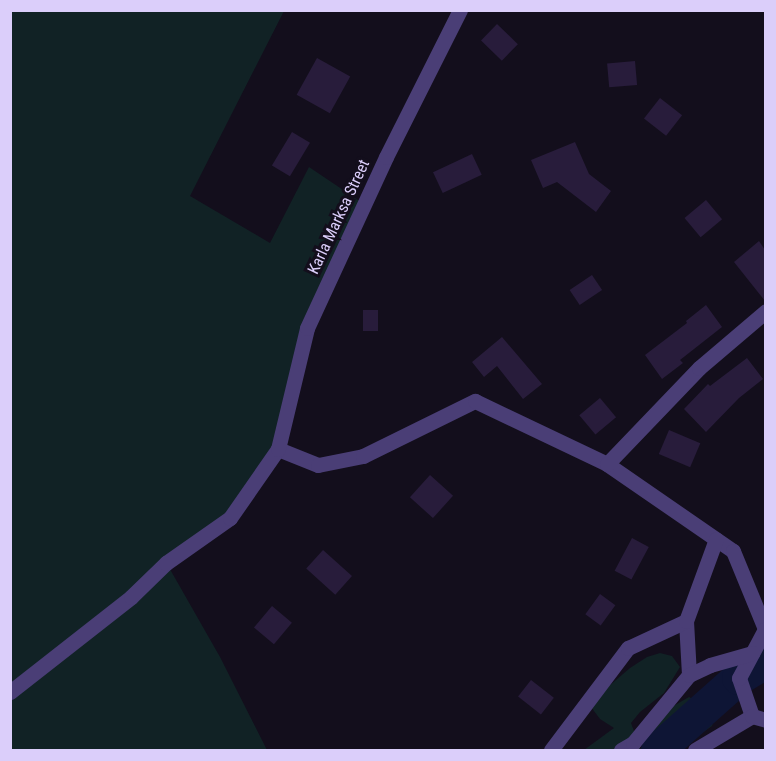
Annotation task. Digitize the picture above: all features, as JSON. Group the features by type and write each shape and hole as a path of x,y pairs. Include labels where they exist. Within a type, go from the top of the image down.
{"street":[{"name":"Karla Marksa Street","path":"10,692 131,597 166,564 230,518 278,449 307,328 386,157 460,10"},
{"path":"606,464 699,368 765,311"},
{"path":"278,449 318,465 363,456 475,401 606,464 733,551 765,629 739,678 759,718 695,750"},
{"path":"689,675 686,621 716,539"},
{"path":"551,750 627,648 686,621"},
{"path":"621,750 633,743 689,675 710,665 752,653"}],"shaded area":[{"path":"10,11 284,11 190,196 270,243 309,167 364,204 307,328 278,449 230,518 167,564 220,657 267,750 11,750"},
{"path":"660,653 672,656 680,667 664,693 640,712 631,723 641,750 584,750 614,728 600,719 591,707 609,686 630,668 647,657"},
{"path":"689,697 716,711 712,726 678,750 642,750 663,712"}],"building":[{"path":"497,24 518,44 502,61 481,41"},
{"path":"317,58 350,76 330,113 297,95"},
{"path":"635,61 637,85 609,87 607,63"},
{"path":"660,98 682,115 666,136 644,118"},
{"path":"292,132 310,143 290,176 272,165"},
{"path":"575,142 589,174 611,191 596,212 557,182 543,188 531,160"},
{"path":"472,154 482,175 443,193 433,172"},
{"path":"706,200 722,219 701,237 685,218"},
{"path":"759,241 765,250 765,301 734,262"},
{"path":"592,275 602,290 580,305 570,290"},
{"path":"706,305 722,327 680,360 683,363 662,379 645,355 687,323 686,321"},
{"path":"363,310 378,310 378,331 363,331"},
{"path":"502,337 542,384 523,399 497,366 484,377 472,362"},
{"path":"747,358 763,379 739,398 706,432 684,409 708,384 710,386"},
{"path":"600,398 616,417 595,435 579,415"},
{"path":"669,430 700,443 690,467 659,454"},
{"path":"430,475 453,496 433,518 410,497"},
{"path":"632,538 649,547 631,580 615,571"},
{"path":"323,550 352,576 335,595 306,569"},
{"path":"600,594 615,605 601,625 585,614"},
{"path":"272,606 292,623 274,644 254,627"},
{"path":"531,680 554,698 541,714 518,697"}],"waterway":[{"path":"658,750 739,678 766,662"}]}
